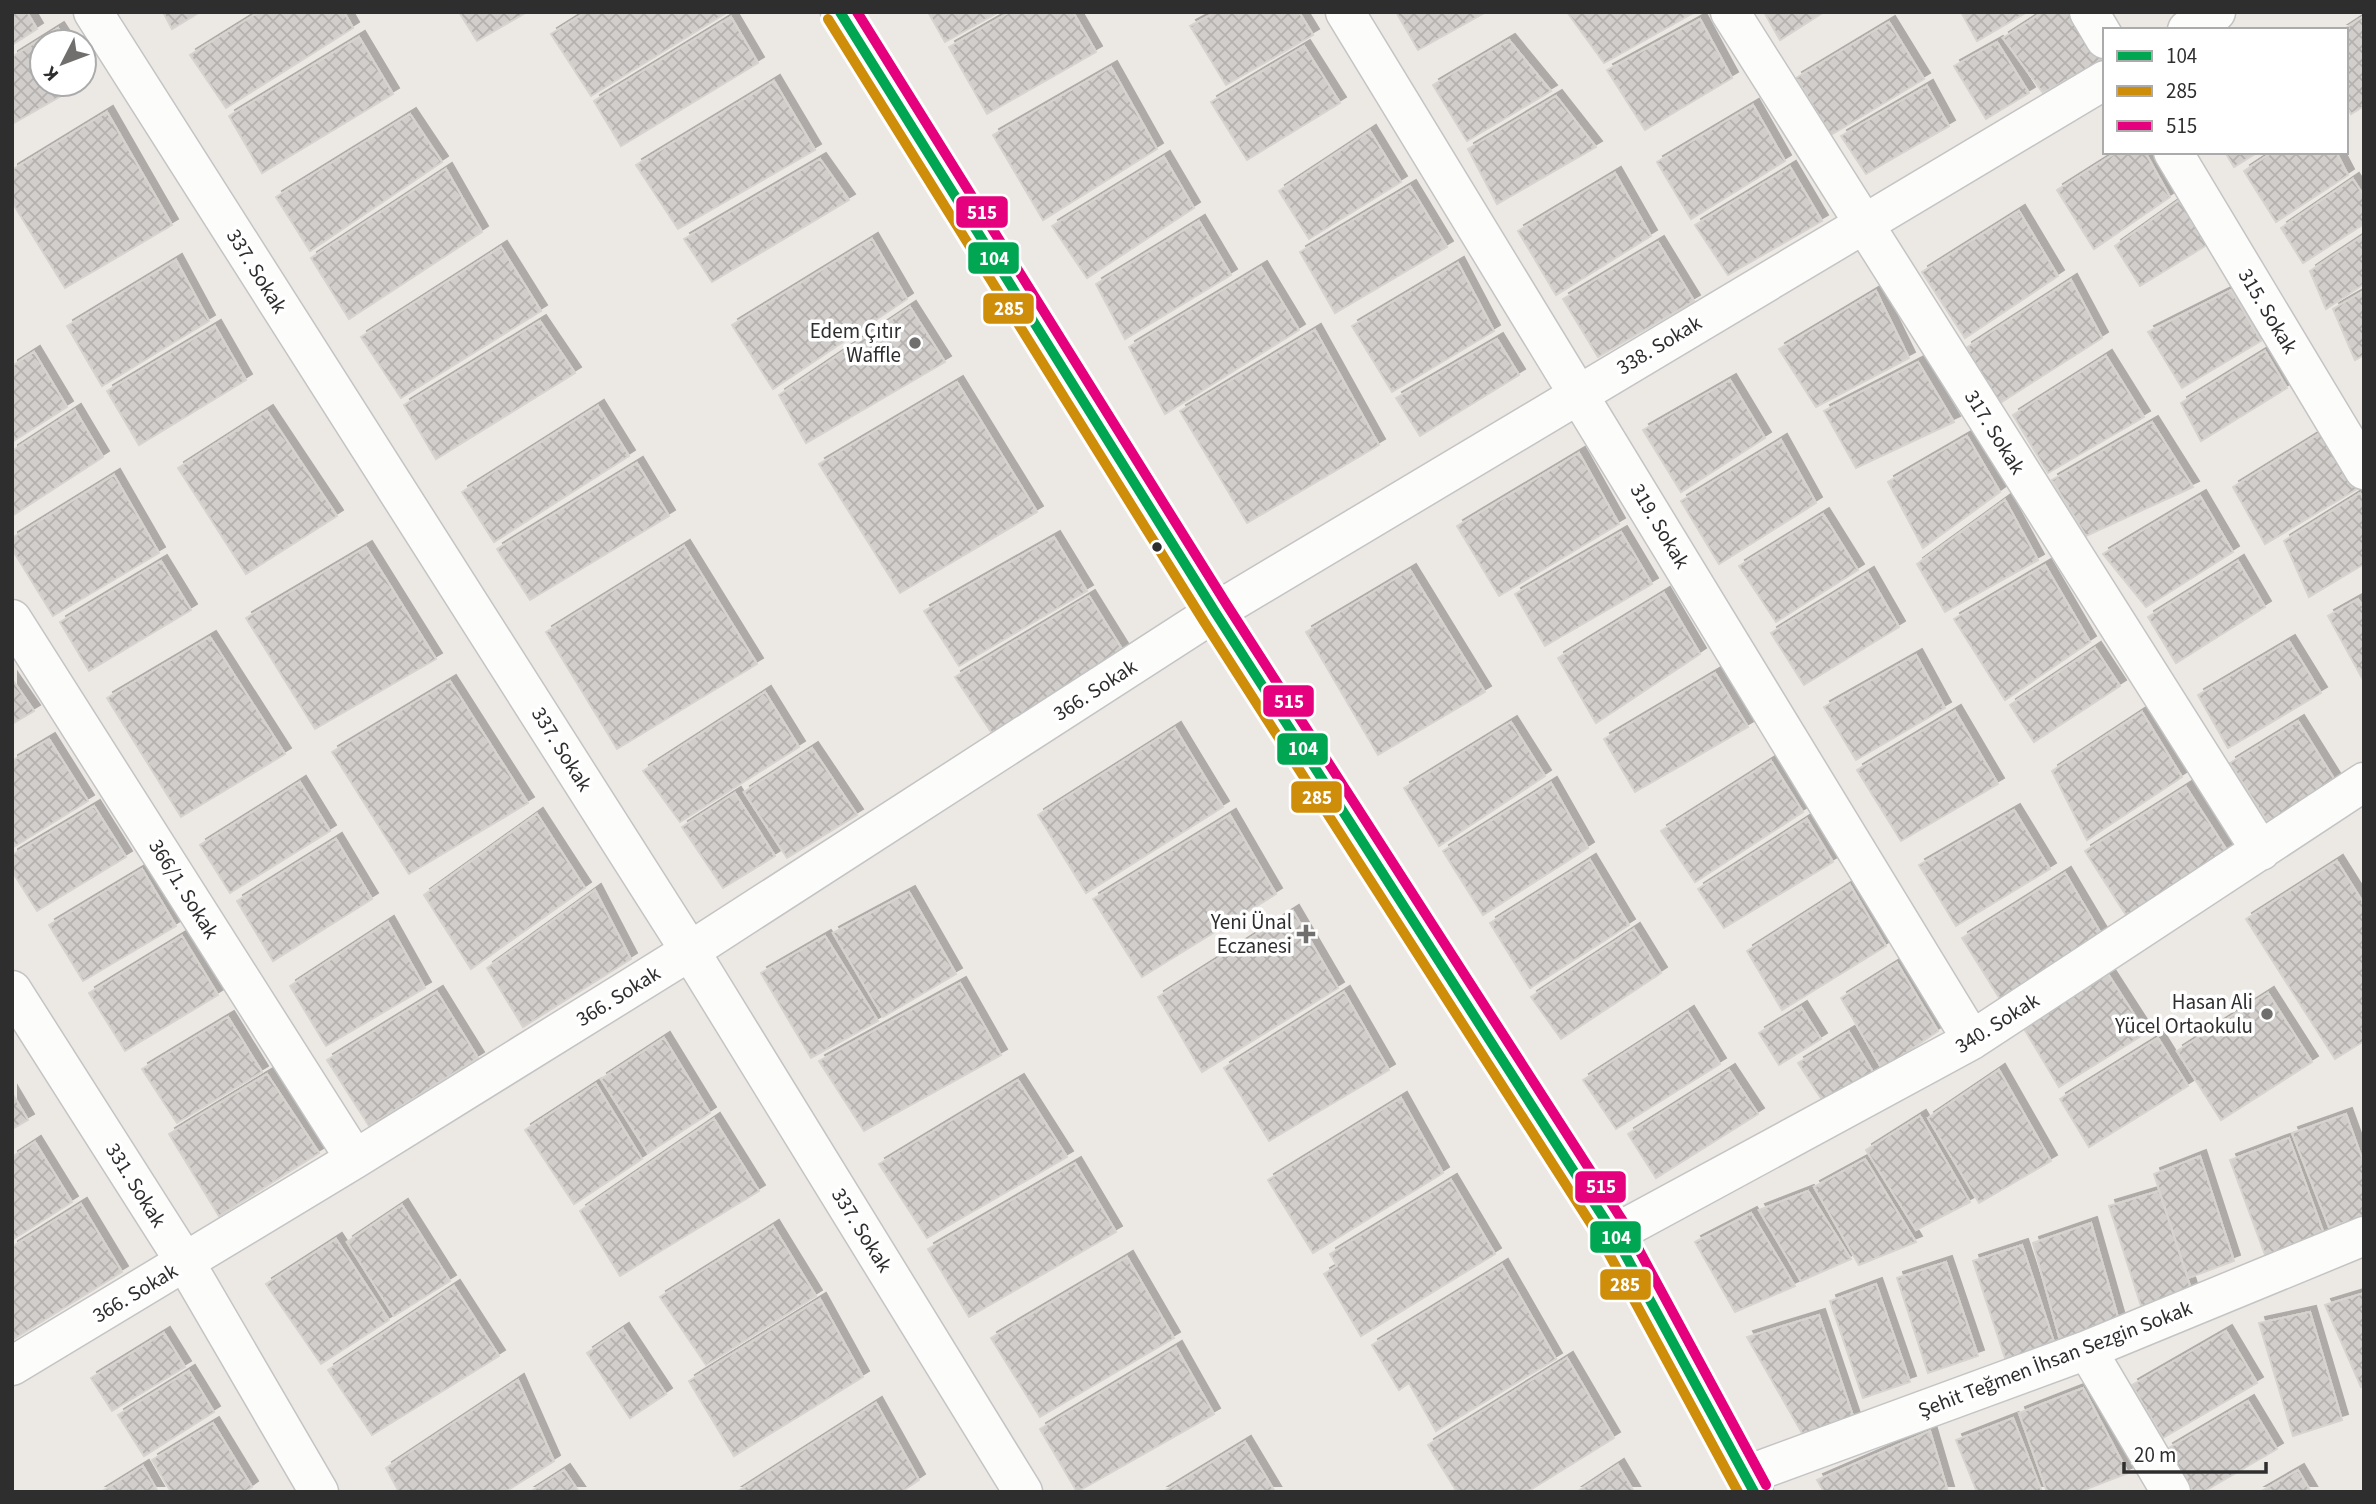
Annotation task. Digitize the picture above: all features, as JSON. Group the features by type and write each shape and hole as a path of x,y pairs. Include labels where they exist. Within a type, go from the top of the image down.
{"main road":[{"path":"840,12 1215,612 1614,1234 1749,1484"}],"street":[{"name":"337. Sokak","path":"93,12 690,951 1023,1492"},
{"name":"319. Sokak","path":"1345,12 1972,1040"},
{"name":"317. Sokak","path":"1730,12 2261,851"},
{"path":"2089,12 2103,36"},
{"path":"2190,28 2216,12"},
{"name":"338. Sokak","path":"1215,612 2103,81"},
{"name":"315. Sokak","path":"2174,154 2364,470"},
{"name":"366. Sokak","path":"12,1366 355,1159 690,951 1215,612"},
{"name":"366/1. Sokak","path":"12,619 355,1159"},
{"name":"340. Sokak","path":"1614,1234 1972,1040 2364,782"},
{"name":"331. Sokak","path":"12,990 186,1262 319,1492"},
{"name":"Şehit Teğmen İhsan Sezgin Sokak","path":"1749,1484 2087,1350 2364,1236"},
{"path":"2087,1350 2171,1492"}],"building":[{"path":"12,12 27,12 36,28 28,28 28,35 12,45"},
{"path":"163,12 200,12 172,29"},
{"path":"259,12 344,12 353,28 226,108 190,55"},
{"path":"459,12 527,12 477,41"},
{"path":"586,12 726,13 591,96 551,34"},
{"path":"928,12 999,12 945,42"},
{"path":"1010,12 1073,12 1096,52 987,114 949,47"},
{"path":"1216,12 1299,12 1313,35 1226,85 1190,26"},
{"path":"1396,12 1486,12 1418,50"},
{"path":"1567,12 1695,12 1604,63"},
{"path":"1764,12 1824,12 1780,40"},
{"path":"1961,12 2027,12 1977,41"},
{"path":"2043,12 2077,12 2103,60 2043,93 2003,38"},
{"path":"2364,16 2364,106 2351,114 2348,109 2346,28"},
{"path":"731,17 758,63 621,146 594,101"},
{"path":"1700,19 1732,78 1645,130 1607,70"},
{"path":"1889,22 1924,79 1831,135 1796,78"},
{"path":"359,37 393,94 262,173 229,116"},
{"path":"1509,40 1551,91 1467,141 1433,85"},
{"path":"1997,42 2029,93 1986,119 1954,66"},
{"path":"1304,46 1340,103 1247,160 1211,102"},
{"path":"28,47 28,98 58,98 12,124 12,57"},
{"path":"1111,67 1157,149 1043,220 993,135"},
{"path":"774,81 815,150 678,229 636,165"},
{"path":"1927,86 1949,126 1866,174 1841,136"},
{"path":"1556,96 1596,147 1497,204 1468,149"},
{"path":"1753,105 1785,161 1691,219 1657,162"},
{"path":"107,112 172,225 65,288 12,202 12,170"},
{"path":"410,114 442,162 310,251 276,197"},
{"path":"1370,131 1401,182 1309,239 1279,191"},
{"path":"2114,154 2146,154 2170,197 2094,249 2057,190"},
{"path":"2226,154 2255,154 2234,167"},
{"path":"2270,154 2337,154 2348,175 2276,222 2244,171"},
{"path":"1164,157 1194,208 1087,278 1052,226"},
{"path":"820,159 849,200 712,282 684,239"},
{"path":"1790,167 1822,221 1728,275 1695,225"},
{"path":"446,169 482,232 349,319 311,258"},
{"path":"1615,173 1651,236 1556,295 1518,231"},
{"path":"2353,179 2364,196 2364,224 2303,263 2281,228"},
{"path":"1410,186 1447,247 1335,313 1300,252"},
{"path":"2188,194 2215,240 2140,286 2115,246"},
{"path":"2019,211 2058,276 1965,338 1922,272"},
{"path":"1199,221 1231,275 1125,339 1096,284"},
{"path":"2364,235 2364,284 2326,309 2310,271"},
{"path":"872,239 907,299 773,389 732,325"},
{"path":"1658,242 1694,301 1598,357 1563,299"},
{"path":"501,247 541,311 401,398 361,337"},
{"path":"176,260 209,321 102,386 67,326"},
{"path":"1458,263 1494,331 1392,392 1352,326"},
{"path":"1261,267 1299,330 1165,414 1129,347"},
{"path":"2071,280 2102,338 2000,403 1966,348"},
{"path":"2231,290 2261,341 2182,388 2148,332"},
{"path":"1876,291 1909,358 1816,407 1779,349"},
{"path":"2364,291 2364,355 2355,360 2333,309"},
{"path":"910,307 945,362 806,443 779,395"},
{"path":"540,321 575,373 436,459 404,405"},
{"path":"215,326 246,380 139,445 107,391"},
{"path":"1315,330 1379,445 1247,523 1180,411"},
{"path":"1497,339 1519,375 1420,436 1396,398"},
{"path":"2265,351 2287,388 2201,441 2181,403"},
{"path":"34,352 67,407 12,442 12,366"},
{"path":"2106,356 2144,417 2048,473 2013,415"},
{"path":"1918,362 1954,422 1856,468 1824,411"},
{"path":"1730,380 1765,438 1681,492 1643,430"},
{"path":"957,382 1037,512 900,593 819,464"},
{"path":"598,406 629,456 494,542 462,492"},
{"path":"75,410 103,457 12,516 12,451"},
{"path":"267,411 337,516 246,574 178,468"},
{"path":"2152,422 2193,487 2086,536 2052,480"},
{"path":"2322,432 2357,489 2265,544 2233,487"},
{"path":"1967,436 2000,492 1923,548 1888,482"},
{"path":"1781,440 1816,503 1719,564 1681,501"},
{"path":"1579,453 1619,524 1499,596 1457,526"},
{"path":"637,463 669,516 530,600 497,549"},
{"path":"114,475 159,553 53,616 12,549 12,538"},
{"path":"2360,493 2364,499 2364,564 2309,597 2284,541"},
{"path":"2200,496 2233,552 2146,607 2103,554"},
{"path":"2005,500 2038,560 1945,612 1917,564"},
{"path":"1823,514 1858,570 1776,622 1739,566"},
{"path":"1621,532 1652,584 1545,646 1515,594"},
{"path":"1054,537 1087,591 959,666 924,611"},
{"path":"684,546 757,664 617,749 546,632"},
{"path":"366,547 436,659 315,729 246,618"},
{"path":"161,561 191,610 89,671 60,622"},
{"path":"2238,561 2265,607 2176,663 2148,617"},
{"path":"2045,565 2090,642 2005,700 1954,619"},
{"path":"1410,570 1485,692 1378,755 1306,632"},
{"path":"1868,573 1899,627 1804,685 1771,633"},
{"path":"1664,593 1700,654 1596,723 1558,658"},
{"path":"1089,596 1125,654 995,738 955,677"},
{"path":"2358,599 2364,608 2363,680 2328,616"},
{"path":"210,637 285,754 181,817 107,698"},
{"path":"2289,641 2321,693 2228,748 2198,695"},
{"path":"2095,648 2120,686 2034,742 2010,705"},
{"path":"1916,655 1945,708 1856,760 1824,707"},
{"path":"1715,673 1748,727 1635,792 1604,739"},
{"path":"12,679 34,711 12,724"},
{"path":"450,681 528,803 409,874 332,752"},
{"path":"765,692 799,747 680,822 643,771"},
{"path":"1955,711 1998,784 1901,841 1857,770"},
{"path":"2142,712 2182,777 2087,840 2052,771"},
{"path":"2298,721 2336,782 2270,826 2230,763"},
{"path":"1511,722 1545,776 1439,846 1404,788"},
{"path":"1175,728 1223,807 1086,893 1038,815"},
{"path":"49,739 88,801 12,848 12,761"},
{"path":"812,748 857,815 787,858 744,792"},
{"path":"1771,761 1803,812 1695,882 1661,831"},
{"path":"300,782 330,831 230,893 200,845"},
{"path":"1551,783 1588,848 1483,915 1443,851"},
{"path":"2186,787 2233,860 2133,926 2085,851"},
{"path":"735,793 775,856 723,888 682,827"},
{"path":"94,806 126,857 37,911 12,871 12,855"},
{"path":"2014,810 2050,869 1956,926 1919,865"},
{"path":"537,814 585,888 471,969 424,895"},
{"path":"1230,815 1276,894 1142,977 1093,899"},
{"path":"1807,819 1833,862 1724,928 1698,889"},
{"path":"336,839 372,899 273,961 237,901"},
{"path":"1590,860 1629,925 1530,988 1490,923"},
{"path":"2337,861 2364,904 2364,1041 2335,1059 2246,919"},
{"path":"142,869 176,926 83,981 49,925"},
{"path":"2065,873 2106,942 2005,1007 1962,938"},
{"path":"1850,885 1886,946 1782,1010 1747,951"},
{"path":"595,890 631,959 523,1027 487,968"},
{"path":"909,892 956,974 883,1017 833,933"},
{"path":"1293,911 1338,988 1202,1072 1158,997"},
{"path":"388,922 425,988 326,1046 290,986"},
{"path":"1634,929 1661,973 1561,1039 1531,997"},
{"path":"182,936 218,995 125,1051 89,993"},
{"path":"825,936 878,1021 811,1058 761,973"},
{"path":"1897,963 1938,1031 1882,1069 1841,998"},
{"path":"2108,974 2146,1033 2059,1087 2023,1027"},
{"path":"960,983 1001,1055 864,1131 819,1061"},
{"path":"437,992 478,1058 369,1126 327,1060"},
{"path":"1344,992 1389,1070 1269,1141 1224,1068"},
{"path":"2268,993 2312,1062 2221,1120 2177,1051"},
{"path":"1801,1007 1821,1039 1779,1065 1759,1033"},
{"path":"1688,1012 1720,1064 1616,1129 1583,1080"},
{"path":"228,1017 262,1072 177,1123 142,1069"},
{"path":"1849,1032 1879,1082 1830,1112 1798,1063"},
{"path":"664,1038 710,1113 648,1153 601,1079"},
{"path":"2158,1038 2188,1086 2089,1147 2060,1099"},
{"path":"1729,1070 1758,1114 1656,1178 1628,1134"},
{"path":"1999,1070 2051,1161 1979,1203 1928,1118"},
{"path":"267,1074 319,1153 219,1216 169,1134"},
{"path":"1018,1080 1067,1157 927,1238 879,1164"},
{"path":"596,1084 642,1159 574,1204 525,1130"},
{"path":"12,1093 28,1120 12,1129"},
{"path":"1401,1098 1443,1173 1313,1253 1268,1180"},
{"path":"2346,1114 2364,1164 2364,1217 2329,1227 2292,1133"},
{"path":"1920,1116 1970,1202 1916,1230 1866,1150"},
{"path":"714,1119 759,1191 620,1276 580,1211"},
{"path":"2289,1138 2325,1237 2267,1260 2230,1160"},
{"path":"35,1142 72,1202 12,1240 12,1157"},
{"path":"2200,1156 2234,1261 2188,1278 2154,1174"},
{"path":"1865,1159 1916,1242 1859,1265 1814,1187"},
{"path":"1075,1163 1116,1232 969,1317 928,1249"},
{"path":"1451,1180 1495,1254 1361,1336 1324,1274 1337,1266 1330,1254"},
{"path":"1808,1191 1851,1259 1801,1281 1759,1210"},
{"path":"2159,1191 2192,1292 2142,1309 2109,1206"},
{"path":"81,1204 122,1272 12,1340 12,1247"},
{"path":"402,1205 450,1281 394,1316 347,1242"},
{"path":"1751,1213 1795,1286 1735,1312 1695,1242"},
{"path":"2091,1223 2121,1328 2063,1351 2033,1243"},
{"path":"773,1226 816,1296 706,1365 660,1297"},
{"path":"336,1239 389,1320 321,1364 266,1284"},
{"path":"2022,1245 2055,1345 2006,1361 1973,1261"},
{"path":"1127,1257 1174,1338 1040,1417 991,1338"},
{"path":"1946,1262 1978,1356 1928,1373 1897,1278"},
{"path":"1502,1265 1556,1359 1436,1431 1409,1383 1399,1390 1372,1345"},
{"path":"1876,1284 1910,1382 1863,1398 1830,1301"},
{"path":"454,1286 499,1356 372,1435 328,1370"},
{"path":"2364,1293 2364,1386 2361,1387 2325,1305"},
{"path":"820,1299 863,1377 734,1456 689,1381"},
{"path":"2310,1312 2342,1420 2293,1436 2259,1323"},
{"path":"1819,1315 1856,1425 1810,1447 1747,1337"},
{"path":"623,1329 666,1394 630,1418 587,1353"},
{"path":"2226,1331 2257,1383 2163,1438 2132,1385"},
{"path":"164,1333 185,1367 112,1411 91,1378"},
{"path":"1176,1347 1214,1414 1077,1492 1040,1429"},
{"path":"1567,1358 1614,1438 1527,1492 1457,1492 1428,1445"},
{"path":"189,1371 214,1412 144,1456 118,1415"},
{"path":"518,1380 554,1461 505,1492 399,1492 386,1468"},
{"path":"2083,1388 2128,1473 2079,1492 2047,1492 2019,1413"},
{"path":"2248,1401 2277,1449 2203,1492 2193,1492 2167,1449"},
{"path":"876,1403 919,1480 901,1492 737,1492"},
{"path":"2013,1418 2042,1492 1977,1492 1956,1440"},
{"path":"213,1423 252,1487 245,1492 171,1492 152,1460"},
{"path":"1930,1431 1948,1492 1824,1492 1817,1480"},
{"path":"1245,1442 1275,1492 1163,1492"},
{"path":"1618,1465 1634,1492 1577,1492"},
{"path":"143,1466 158,1492 101,1492"},
{"path":"564,1470 579,1492 530,1492"},
{"path":"2298,1470 2311,1492 2260,1492"}],"transit line":[{"name":"104","path":"840,12 1215,612 1614,1234 1754,1492"},
{"name":"515","path":"857,12 1227,605 1626,1226 1766,1485"},
{"name":"285","path":"828,19 1203,620 1602,1241 1738,1492"}],"place":[{"name":"Edem Çıtır Waffle","path":"915,343"},
{"name":"Yeni Ünal Eczanesi","path":"1306,934"},
{"name":"Hasan Ali Yücel Ortaokulu","path":"2267,1014"}]}
